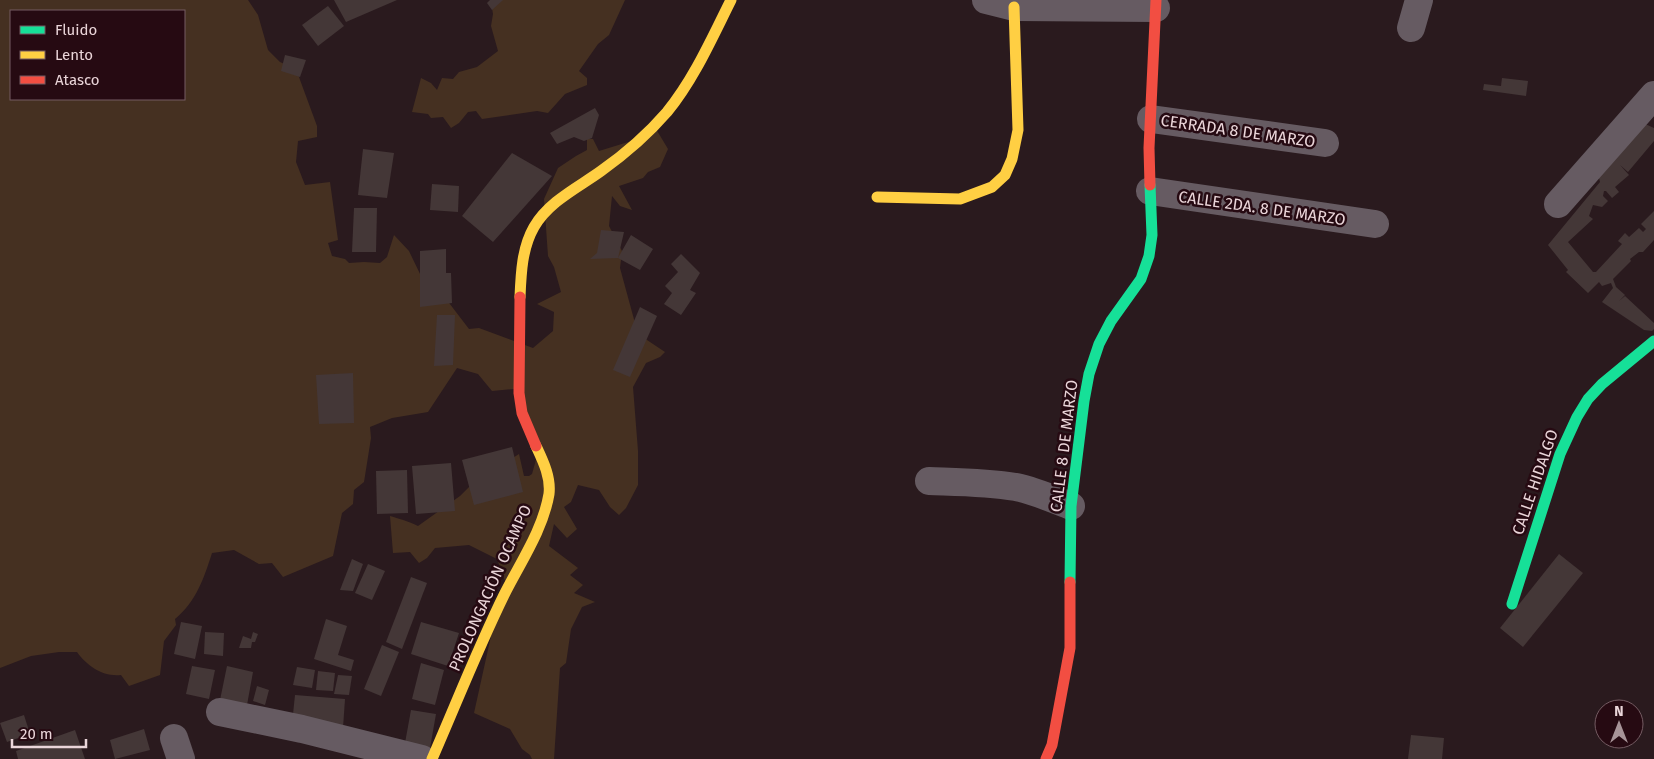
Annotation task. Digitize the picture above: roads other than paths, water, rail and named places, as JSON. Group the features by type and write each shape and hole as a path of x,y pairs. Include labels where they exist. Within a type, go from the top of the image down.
{"street":[{"name":"PROLONGACIÓN OCAMPO","path":"432,759 494,617 542,517 549,490 544,463 529,432 522,412 519,392 521,276 524,252 531,232 545,211 631,148 656,124 678,97 701,60 731,0"},
{"path":"986,0 1014,7 1156,4"},
{"path":"1411,28 1419,0"},
{"name":"CALLE 8 DE MARZO","path":"1046,759 1052,745 1070,648 1071,506 1089,374 1099,344 1112,321 1141,279 1152,235 1149,148 1156,4"},
{"path":"877,197 960,199 992,187 1005,175 1012,159 1018,130 1014,7"},
{"path":"1558,204 1654,95"},
{"name":"CERRADA 8 DE MARZO","path":"1151,119 1325,143"},
{"name":"CALLE 2DA. 8 DE MARZO","path":"1150,192 1375,224"},
{"name":"CALLE HIDALGO","path":"1512,604 1560,454 1570,430 1582,408 1601,385 1654,342"},
{"path":"929,481 1017,487 1071,506"},
{"path":"220,712 302,729 422,759"}]}
